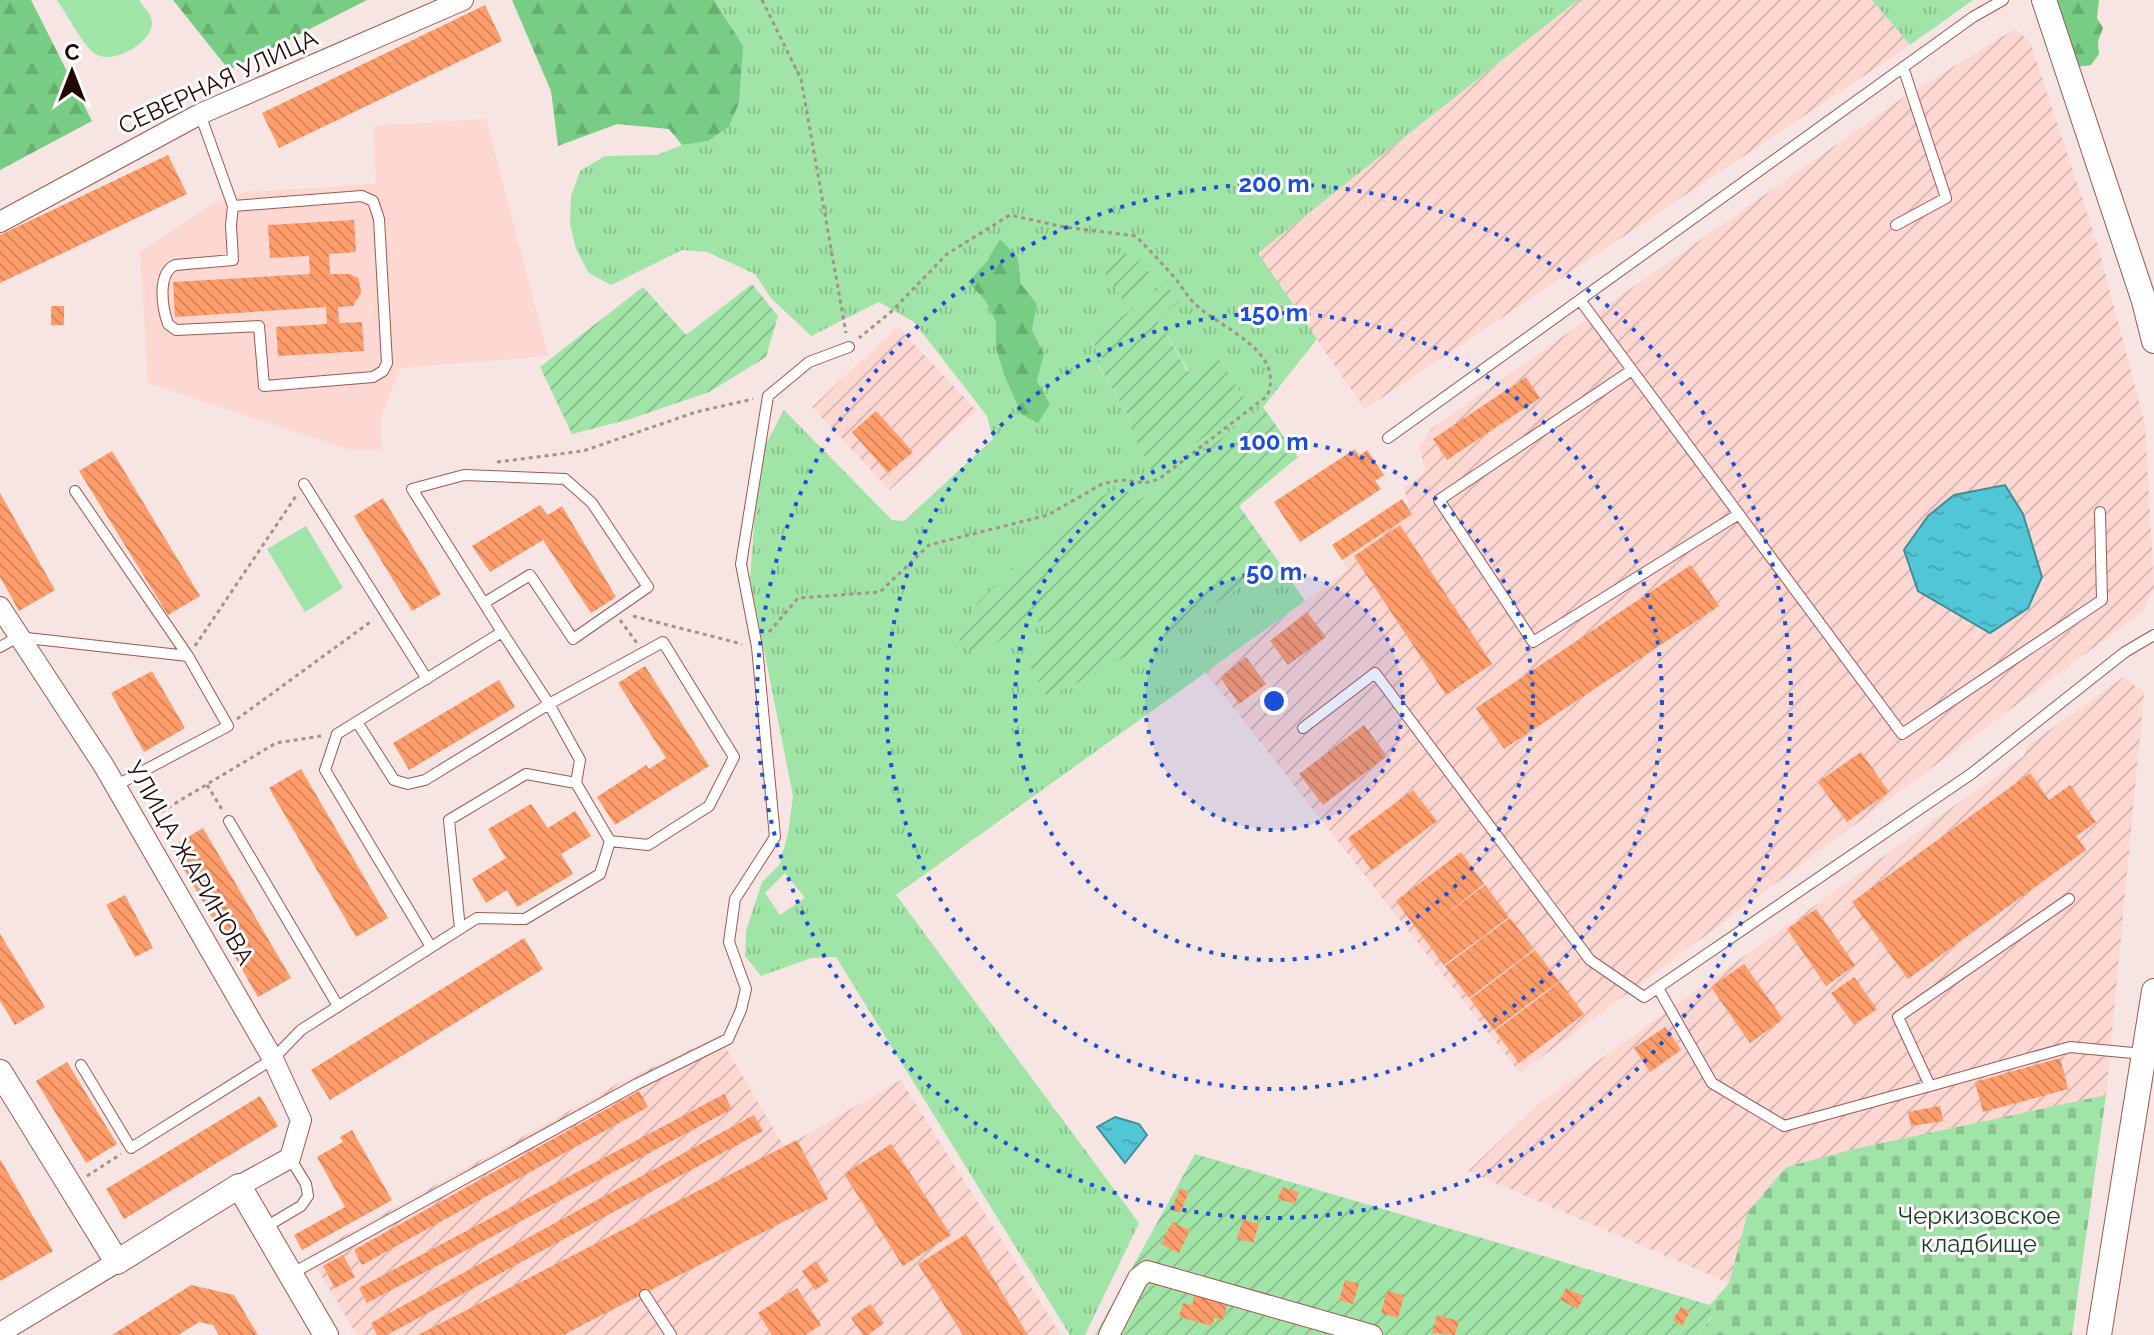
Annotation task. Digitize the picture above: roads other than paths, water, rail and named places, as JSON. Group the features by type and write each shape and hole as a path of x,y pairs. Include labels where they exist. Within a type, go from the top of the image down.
{"street":[{"name":"СЕВЕРНАЯ УЛИЦА","path":"0,222 200,114 463,0"},
{"path":"2044,0 2144,301 2154,341"},
{"name":"УЛИЦА ЖАРИНОВА","path":"0,607 9,642 115,786 273,1059 301,1120 290,1158"},
{"path":"2099,1335 2149,1045 2154,991"},
{"path":"4,1086 117,1262"},
{"path":"2,1333 239,1186 290,1158"},
{"path":"239,1186 326,1335"},
{"path":"1109,1335 1138,1278 1147,1271 1372,1335"},
{"path":"1303,1315 1316,1335"}],"lane":[{"path":"1388,438 1973,17 2003,0"},
{"path":"1896,225 1946,198 1903,67"},
{"path":"200,114 233,206 233,260 175,265 168,269 163,277 168,324 176,330 259,326 264,386 373,377 383,371 387,363 379,219 373,201 362,196 233,206"},
{"path":"1580,300 1902,734 2102,600 2100,512"},
{"path":"291,1274 637,1084 728,1039 741,1010 746,989 729,942 735,899 775,837 757,647 741,564 768,396 809,362 849,347"},
{"path":"1632,370 1439,500 1533,642 1739,514"},
{"path":"81,1065 131,1148 273,1059 301,1030 477,918 525,919 600,874 610,841 576,783 580,760 549,704 502,632 412,489 464,475 565,479 592,503 648,587 573,639 530,575 484,603"},
{"path":"304,484 427,679"},
{"path":"75,491 188,656 228,726 115,786"},
{"path":"431,947 325,770 337,734 502,632"},
{"path":"1303,728 1375,673 1590,960 1644,997 1971,774 2125,652 2154,635"},
{"path":"9,642 188,656"},
{"path":"357,722 394,780 408,784 425,780 549,704 663,642 734,757 709,806 648,845 610,841"},
{"path":"460,929 449,820 526,774 576,783"},
{"path":"229,821 338,1006"},
{"path":"1930,1086 1898,1017 2069,899"},
{"path":"1658,988 1712,1083 1784,1126 2070,1047 2149,1045"},
{"path":"264,1228 301,1206 308,1196 306,1184 290,1158"},
{"path":"645,1295 671,1335"}],"water":[{"path":"2005,485 2023,514 2042,577 2028,608 1990,633 1918,591 1904,550 1928,516 1954,495"},
{"path":"1115,1117 1139,1124 1147,1135 1125,1163 1097,1127"}],"park label":[{"name":"Черкизовское кладбище","path":"1979,1230"}]}
